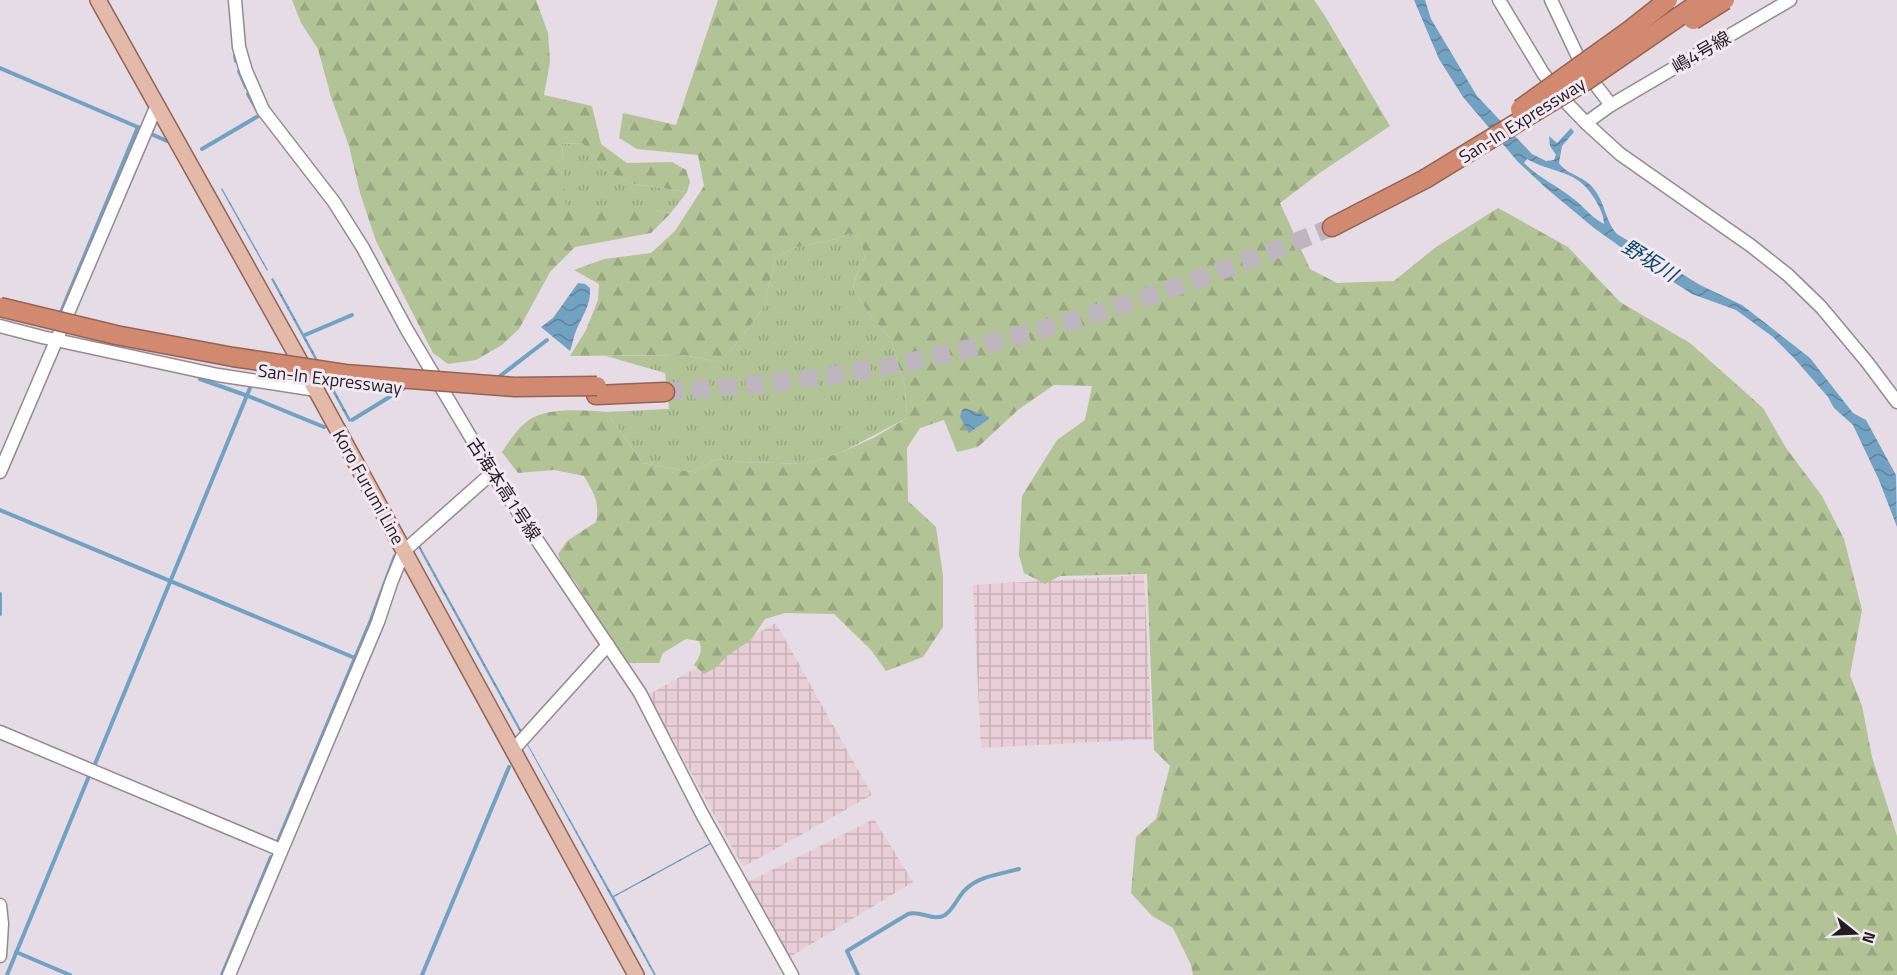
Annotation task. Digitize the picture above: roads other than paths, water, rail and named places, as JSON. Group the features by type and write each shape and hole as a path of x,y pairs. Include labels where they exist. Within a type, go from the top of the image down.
{"highway":[{"path":"1489,136 1668,0"},
{"name":"San-In Expressway","path":"1489,136 1690,0"},
{"name":"San-In Expressway","path":"1329,222 1423,175 1587,80 1703,0"},
{"path":"1489,136 1532,122 1725,0"},
{"name":"San-In Expressway","path":"0,307 116,335 233,357 345,374 596,391"},
{"name":"San-In Expressway","path":"0,316 115,343 231,366 344,384 515,395 665,388"}],"main road":[{"name":"Koro Furumi Line","path":"98,0 316,390 636,975"}],"street":[{"name":"古海本高1号線","path":"235,0 239,46 246,71 263,110 334,202 363,248 407,330 492,473 640,693 702,814 792,975"},
{"path":"1499,0 1543,73 1561,97 1586,123 1620,154 1750,244 1788,275 1821,307 1897,402"},
{"path":"1551,0 1579,58"},
{"name":"嶋4号線","path":"1586,123 1611,105 1790,0"},
{"path":"1598,88 1611,105"},
{"path":"0,472 157,105"},
{"path":"0,326 218,375 316,390"},
{"path":"229,975 378,622 390,583 404,551 492,473"},
{"path":"513,750 608,645"},
{"path":"0,732 281,850"},
{"path":"0,905 2,924 0,956"}],"water":[{"name":"野坂川","path":"1414,0 1425,0 1431,19 1477,96 1532,154 1546,161 1554,160 1556,155 1550,146 1549,136 1557,143 1571,128 1574,132 1562,146 1559,163 1593,188 1617,234 1700,285 1742,305 1810,358 1853,413 1866,420 1896,475 1897,527 1879,480 1853,425 1834,408 1828,397 1794,358 1773,337 1736,310 1692,294 1636,258 1594,228 1546,188 1518,162 1463,97 1439,59","holes":["1527,159 1564,173 1580,182 1598,204 1604,224 1569,195 1524,163"]},
{"path":"221,189 268,270 267,271"},
{"path":"273,278 351,420 349,422 271,279"},
{"path":"578,283 590,288 590,294 588,306 575,333 570,351 541,327 553,318"},
{"path":"965,408 989,417 989,419 969,433 960,417"},
{"path":"420,546 524,735 522,736 418,547"},
{"path":"524,739 613,896 713,843 614,897 656,975 654,975"}],"waterway":[{"path":"235,56 236,61"},
{"path":"0,68 140,128"},
{"path":"239,71 246,87"},
{"path":"202,149 260,115 248,94"},
{"path":"59,317 138,127"},
{"path":"149,133 167,141"},
{"path":"305,335 352,315"},
{"path":"500,376 547,340"},
{"path":"200,379 324,427"},
{"path":"352,420 409,385"},
{"path":"95,764 250,388"},
{"path":"0,510 355,658"},
{"path":"278,841 371,620 395,556"},
{"path":"0,594 0,614"},
{"path":"422,975 509,767"},
{"path":"7,975 89,776"},
{"path":"222,975 271,857"},
{"path":"858,975 847,951 908,914 918,913 936,917 945,915 963,892 977,881 1019,869"},
{"path":"16,952 70,975"}],"tunnel":[{"path":"665,392 771,383 851,373 994,342 1051,327 1165,291 1332,227"}]}
